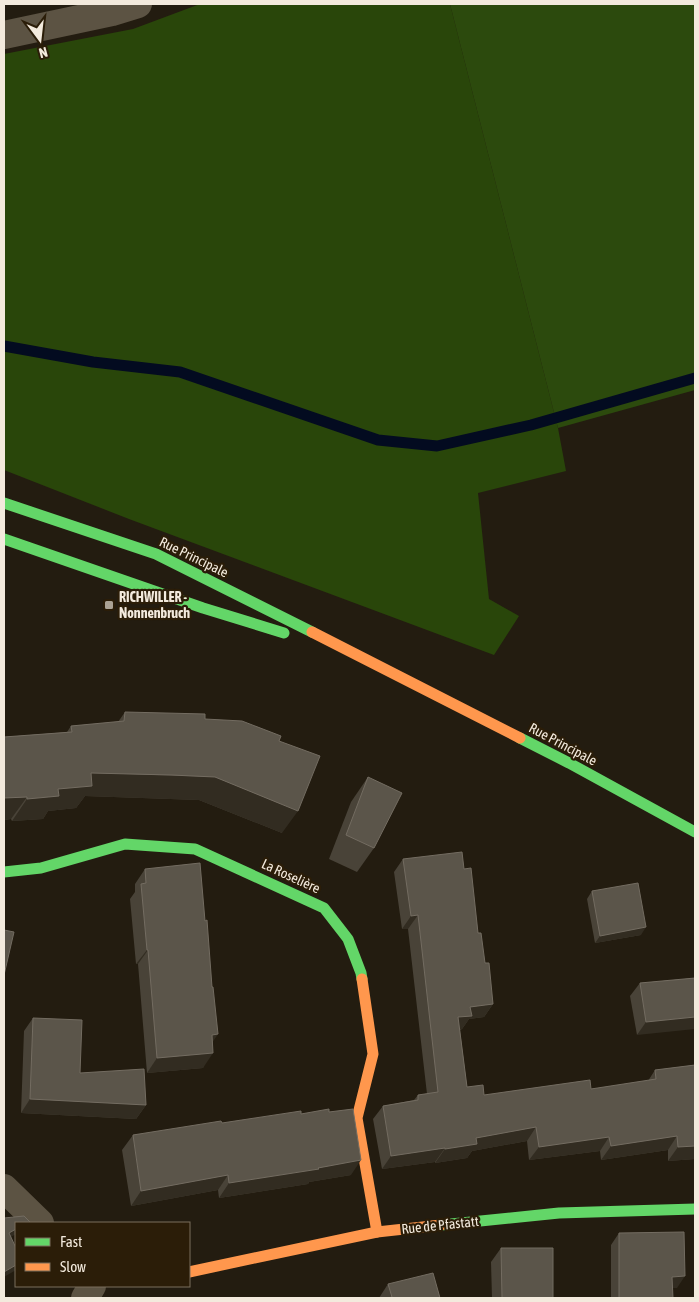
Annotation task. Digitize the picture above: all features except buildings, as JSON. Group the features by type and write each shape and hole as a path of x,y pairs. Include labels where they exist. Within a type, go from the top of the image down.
{"street":[{"path":"4,35 112,12 138,4"},
{"name":"Rue Principale","path":"4,502 156,554 569,764 695,832"},
{"name":"Rue Principale","path":"4,538 203,608 363,658"},
{"name":"La Roselière","path":"4,872 41,868 125,844 195,849 324,908 348,939 361,973 373,1054 356,1118 377,1232"},
{"path":"4,1188 39,1222"},
{"name":"Rue de Pfastatt","path":"190,1272 377,1232 559,1212 695,1209"},
{"path":"85,1298 92,1287"}],"green space":[{"path":"200,4 450,4 558,428 566,471 478,493 489,599 519,616 494,655 129,519 4,470 4,54 133,29"},
{"path":"450,4 695,4 695,390 558,428"}],"waterway":[{"path":"4,346 93,362 180,372 378,440 437,446 531,425 695,378"}],"traffic: fast":[{"path":"4,503 156,554 312,632"},
{"path":"4,539 203,608 284,633"},
{"path":"520,738 695,832"},
{"path":"4,872 41,868 125,844 195,849 324,908 348,939 362,979"},
{"path":"441,1225 559,1213 695,1209"}],"traffic: slow":[{"path":"312,632 520,738"},
{"path":"362,979 373,1054 357,1118 377,1232"},
{"path":"190,1272 377,1232 441,1225"}],"place":[{"name":"RICHWILLER - Nonnenbruch","path":"109,605"}]}
